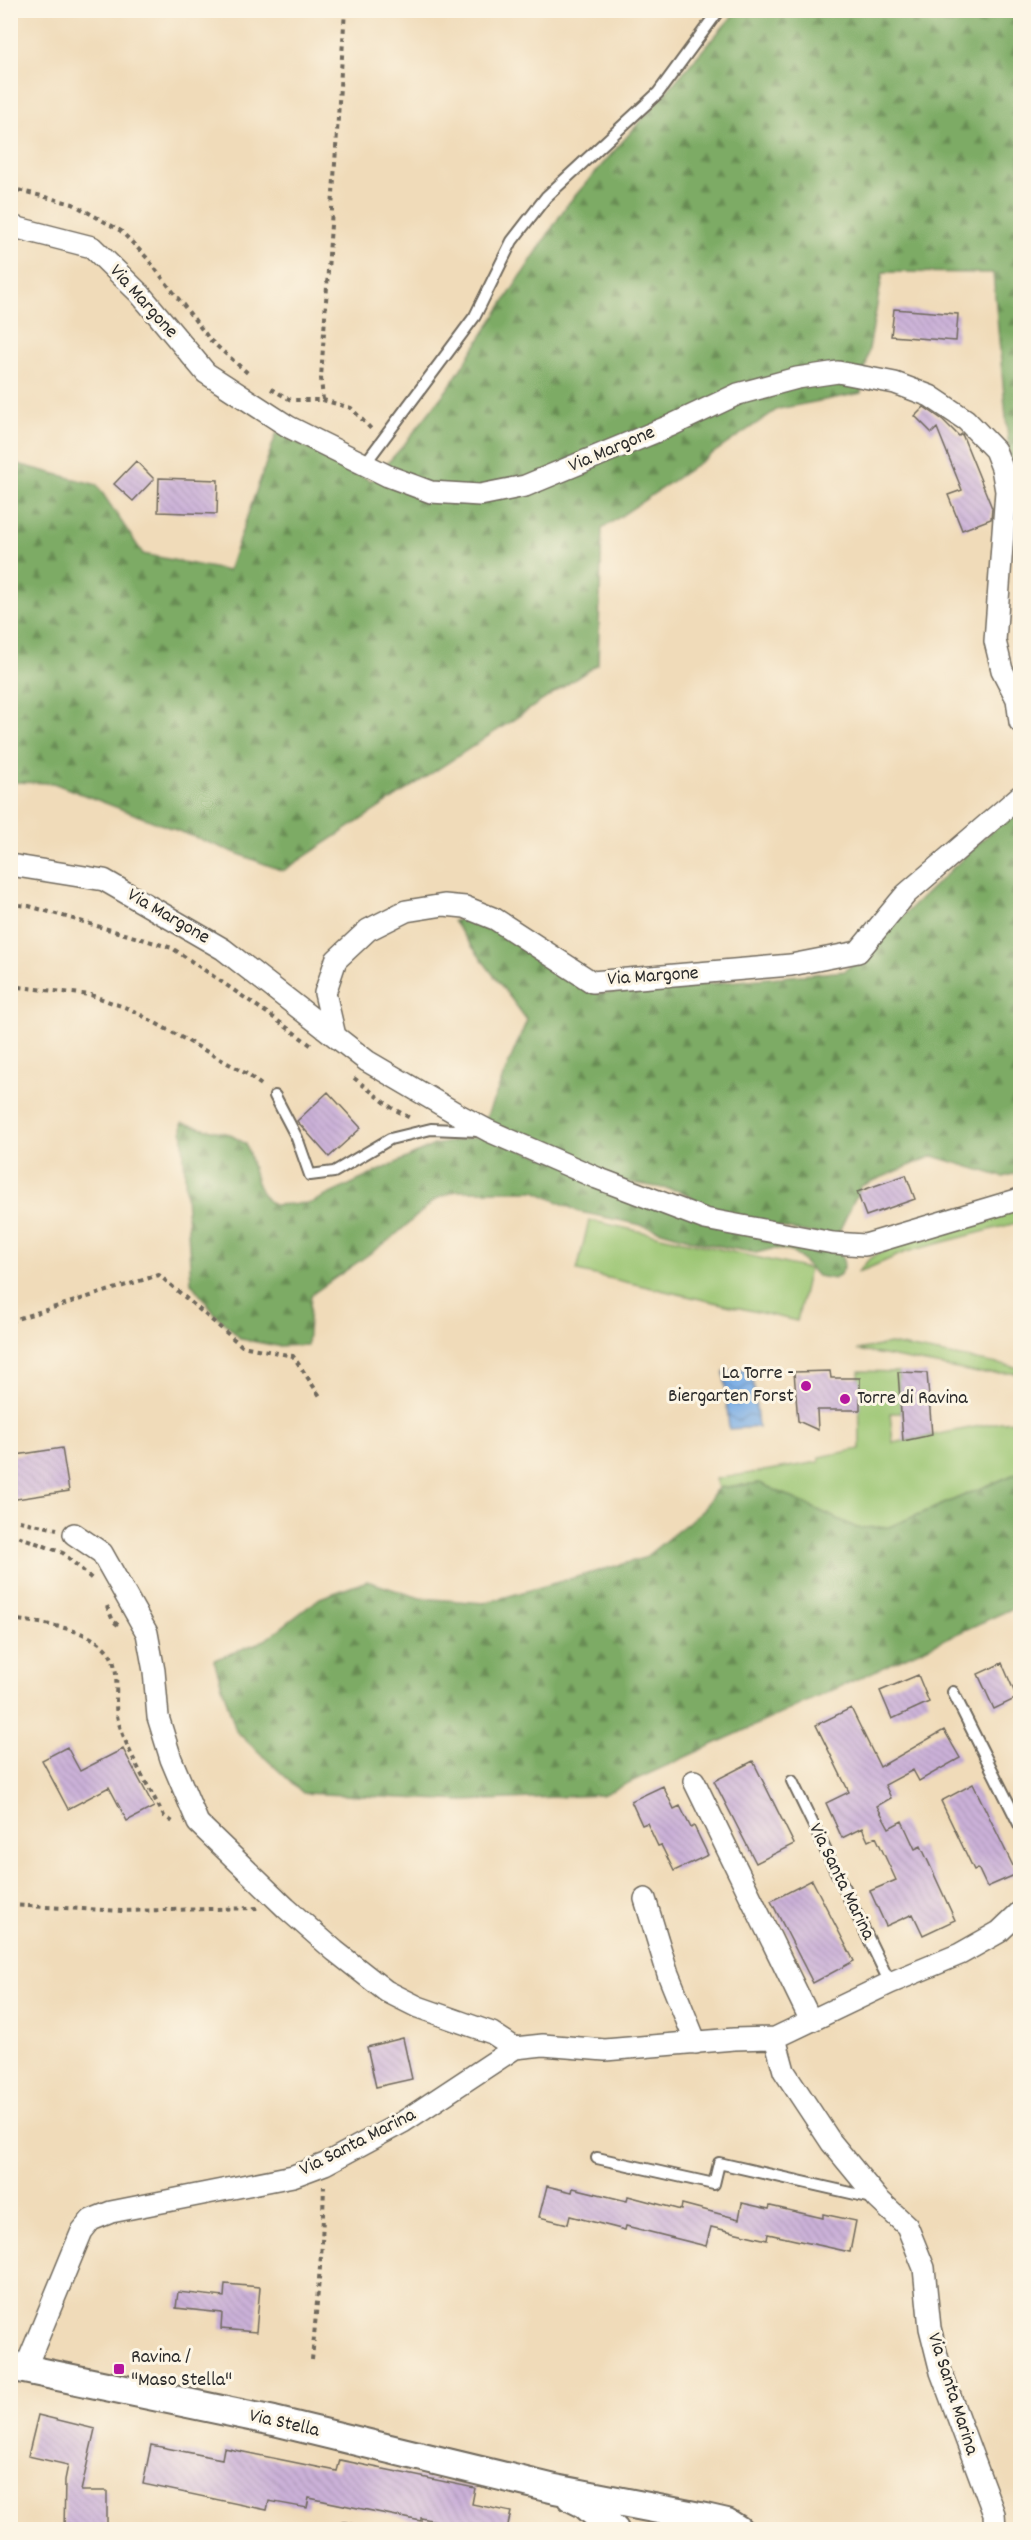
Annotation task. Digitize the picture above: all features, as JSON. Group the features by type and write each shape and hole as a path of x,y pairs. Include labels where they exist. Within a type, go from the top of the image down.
{"main road":[{"name":"Via Stella","path":"18,2368 274,2421 555,2489 727,2523 738,2529"},
{"name":"Via Stella","path":"555,2489 585,2504 614,2529"},
{"name":"Via Stella","path":"660,2529 685,2519 705,2518"}],"street":[{"name":"Via Margone","path":"10,226 92,247 140,294 206,373 289,427 388,477 431,492 480,495 525,486 672,425 738,394 797,378 838,372 895,383 930,396 966,420 995,450 1002,468 1006,491 995,641 1002,670 1017,699 1020,722"},
{"name":"Via Margone","path":"335,1036 325,993 336,960 368,930 406,911 444,906 475,911 495,919 592,982 791,965 858,952 906,894 1020,795"},
{"name":"Via Margone","path":"10,865 104,880 223,949 367,1062 489,1131 597,1178 705,1220 833,1244 865,1245 1020,1199"},
{"path":"74,1534 102,1553 147,1633 154,1671 158,1717 171,1759 198,1823 286,1908 386,1991 426,2011 492,2033 515,2048"},
{"path":"694,1781 811,2021"},
{"path":"645,1899 668,1974 696,2043"},
{"name":"Via Santa Marina","path":"18,2368 82,2231 91,2220 111,2212 293,2176 325,2164 403,2122 515,2048 543,2045 605,2050 734,2038 775,2038 890,1983 960,1954 999,1932 1020,1912"},
{"name":"Via Santa Marina","path":"775,2038 784,2071 831,2142 878,2199 907,2226 924,2268 930,2328 941,2372 994,2514 995,2529"}],"lane":[{"path":"364,465 475,316 513,241 546,197 658,93 719,10"},
{"path":"275,1096 297,1138 310,1175 334,1172 390,1139 431,1129 489,1131"},
{"path":"953,1692 1020,1826"},
{"name":"Via Santa Marina","path":"792,1781 890,1983"},
{"path":"597,2158 714,2184 719,2163 878,2199"}],"path":[{"path":"323,400 321,378 345,10"},
{"path":"10,188 73,204 121,231 147,258 211,341 254,379"},
{"path":"262,385 291,400 323,400 351,408 364,419 381,441"},
{"path":"10,904 29,906 172,948 242,994 313,1047"},
{"path":"10,986 91,995 132,1010 247,1074 275,1096"},
{"path":"347,1073 392,1108 431,1129"},
{"path":"10,1321 159,1275 242,1346 293,1356 321,1396"},
{"path":"10,1519 74,1534"},
{"path":"10,1533 63,1553 97,1583"},
{"path":"105,1602 113,1621 126,1631"},
{"path":"10,1619 60,1626 100,1644 113,1660 117,1718 125,1739 164,1816 194,1835 210,1835"},
{"path":"10,1905 121,1911 286,1908"},
{"path":"312,2360 322,2244 325,2164"}],"green space":[{"path":"737,11 1020,11 1020,573 993,273 883,272 861,393 778,409 602,529 598,664 283,871 53,783 11,782 10,462 97,485 143,554 228,571 277,432 371,481 403,446 449,387 567,205"},
{"path":"1020,804 1020,1172 1003,1177 933,1156 861,1186 836,1238 707,1213 691,1197 680,1191 616,1180 485,1120 527,1020 453,921 467,918 492,924 598,994 845,971"},
{"path":"182,1123 229,1134 246,1144 261,1192 273,1205 311,1203 434,1145 479,1136 839,1253 844,1268 841,1274 834,1279 817,1276 800,1258 788,1250 772,1249 756,1253 699,1242 637,1224 580,1212 535,1191 456,1191 436,1199 392,1238 311,1295 307,1345 277,1346 241,1339 214,1313 191,1283"},
{"path":"1020,1205 1020,1222 906,1252 857,1273 870,1258 902,1242"},
{"path":"589,1220 809,1269 797,1321 577,1271"},
{"path":"890,1344 1020,1368 1020,1373 978,1373 857,1350"},
{"path":"859,1371 898,1372 901,1413 890,1413 893,1443 1001,1422 1020,1421 1020,1472 889,1527 857,1528 760,1483 718,1488 715,1479 819,1462 819,1457 860,1449"},
{"path":"1020,1472 1020,1605 602,1795 463,1801 303,1793 236,1731 214,1660 265,1640 320,1598 367,1581 420,1598 484,1603 644,1558 701,1512 718,1488 760,1483 857,1528 889,1527"}],"water":[{"path":"752,1369 758,1427 729,1429 724,1372"}],"building":[{"path":"894,309 958,314 956,341 891,336"},
{"path":"924,407 943,420 959,436 962,434 992,508 991,519 962,530 948,495 962,490 937,428 932,433 915,416"},
{"path":"136,461 154,479 133,501 114,484"},
{"path":"159,478 218,480 217,514 158,512"},
{"path":"328,1092 361,1128 329,1157 297,1121"},
{"path":"906,1175 915,1199 866,1216 857,1192"},
{"path":"830,1371 831,1378 860,1378 860,1410 817,1410 818,1430 798,1421 794,1372"},
{"path":"898,1372 927,1373 932,1435 903,1441"},
{"path":"62,1448 69,1491 10,1500 10,1456"},
{"path":"1002,1663 1017,1698 994,1709 978,1674"},
{"path":"918,1675 929,1702 892,1719 880,1691"},
{"path":"851,1708 880,1767 944,1730 960,1758 919,1781 913,1770 885,1785 891,1798 877,1806 889,1828 902,1821 915,1849 921,1846 955,1920 923,1935 913,1914 886,1926 870,1891 896,1880 876,1837 868,1841 862,1828 842,1838 826,1803 849,1792 816,1725"},
{"path":"67,1747 80,1771 123,1749 154,1807 127,1821 109,1787 68,1809 42,1760"},
{"path":"753,1761 794,1844 756,1863 714,1781"},
{"path":"973,1784 1017,1874 987,1887 978,1868 974,1870 941,1801"},
{"path":"663,1786 674,1809 680,1806 691,1828 694,1826 708,1855 674,1871 647,1823 642,1825 631,1801"},
{"path":"812,1880 854,1961 813,1983 771,1901"},
{"path":"403,2038 412,2079 376,2087 367,2047"},
{"path":"547,2186 572,2192 573,2188 627,2201 628,2196 681,2210 682,2204 739,2219 742,2203 769,2209 770,2206 823,2218 823,2214 856,2221 850,2252 768,2234 767,2240 711,2227 706,2246 626,2226 625,2230 570,2216 568,2224 539,2217"},
{"path":"225,2284 260,2287 256,2332 221,2329 222,2313 176,2308 178,2292 224,2297"},
{"path":"38,2415 95,2429 81,2491 107,2491 107,2529 64,2529 65,2480 68,2465 28,2456"},
{"path":"151,2445 222,2459 224,2448 337,2471 340,2460 475,2488 472,2504 511,2512 507,2529 476,2529 421,2518 421,2521 309,2498 307,2508 269,2501 267,2510 143,2484"}],"place":[{"name":"La Torre - Biergarten Forst","path":"806,1386"},
{"name":"Torre di Ravina","path":"845,1399"},
{"name":"Ravina / \"Maso Stella\"","path":"119,2369"}]}
